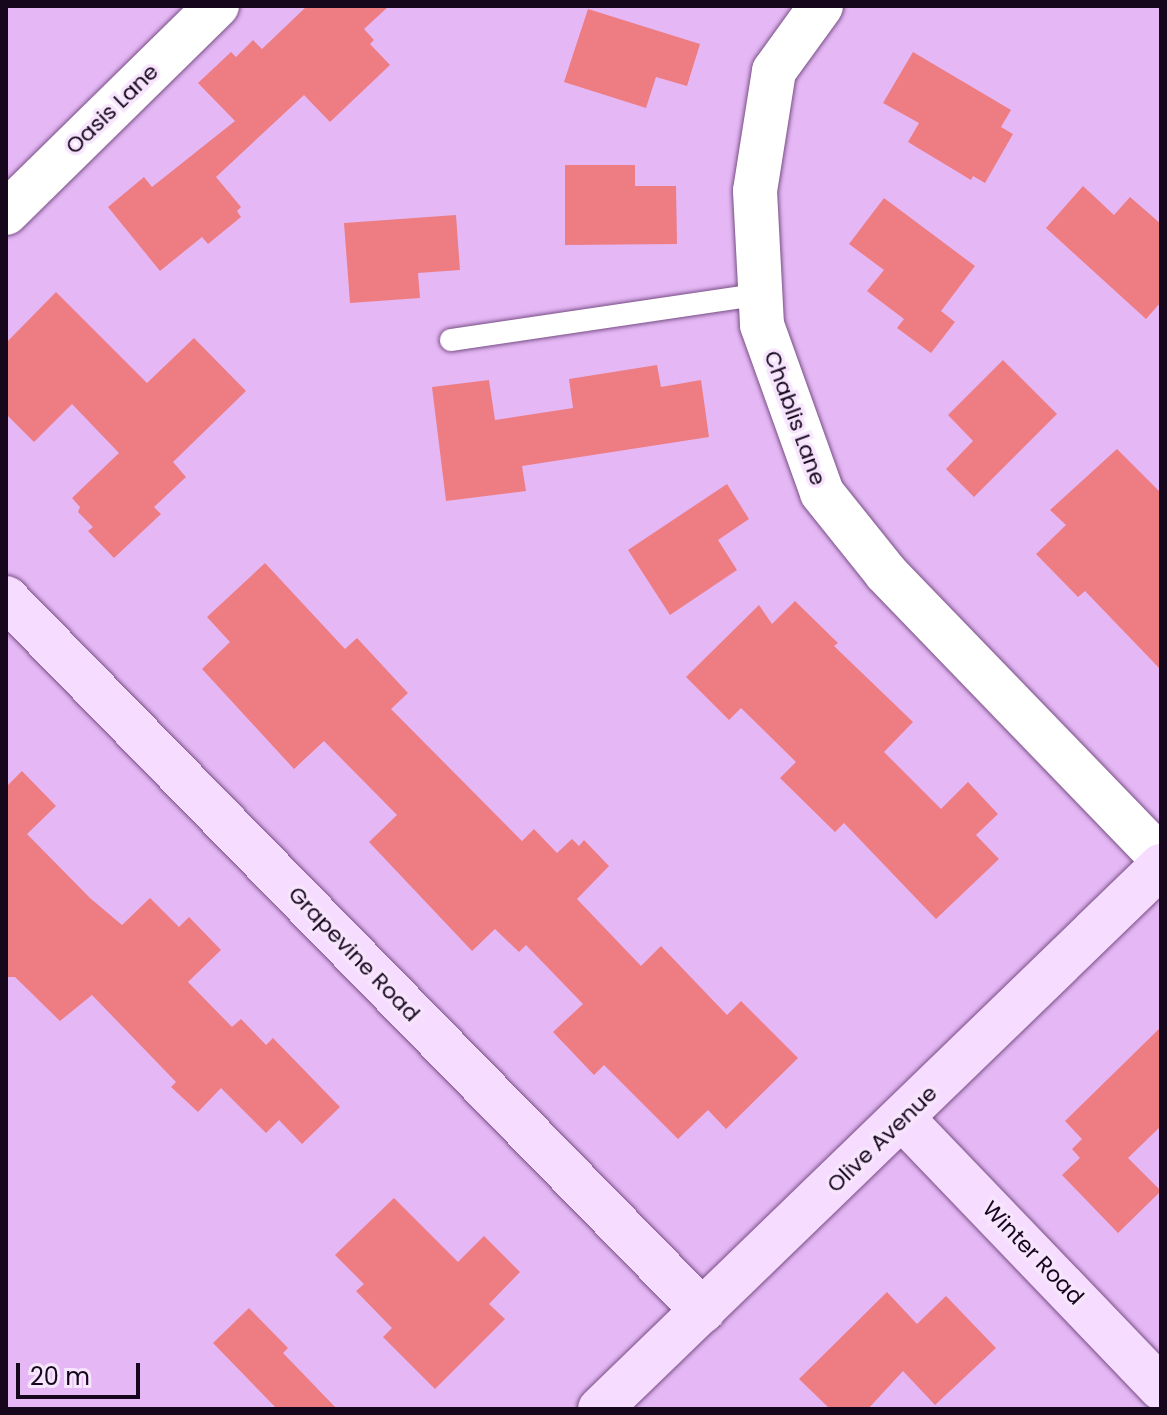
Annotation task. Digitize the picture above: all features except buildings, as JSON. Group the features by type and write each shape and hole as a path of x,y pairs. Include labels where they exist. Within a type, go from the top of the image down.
{"main road":[{"name":"Grapevine Road","path":"6,598 703,1311"},
{"name":"Olive Avenue","path":"600,1409 1161,866"},
{"name":"Winter Road","path":"903,1119 1161,1388"}],"street":[{"name":"Oasis Lane","path":"6,213 217,6"},
{"name":"Chablis Lane","path":"821,6 774,71 755,191 762,325 822,493 886,573 1161,858"}],"lane":[{"path":"451,340 761,294"}]}
